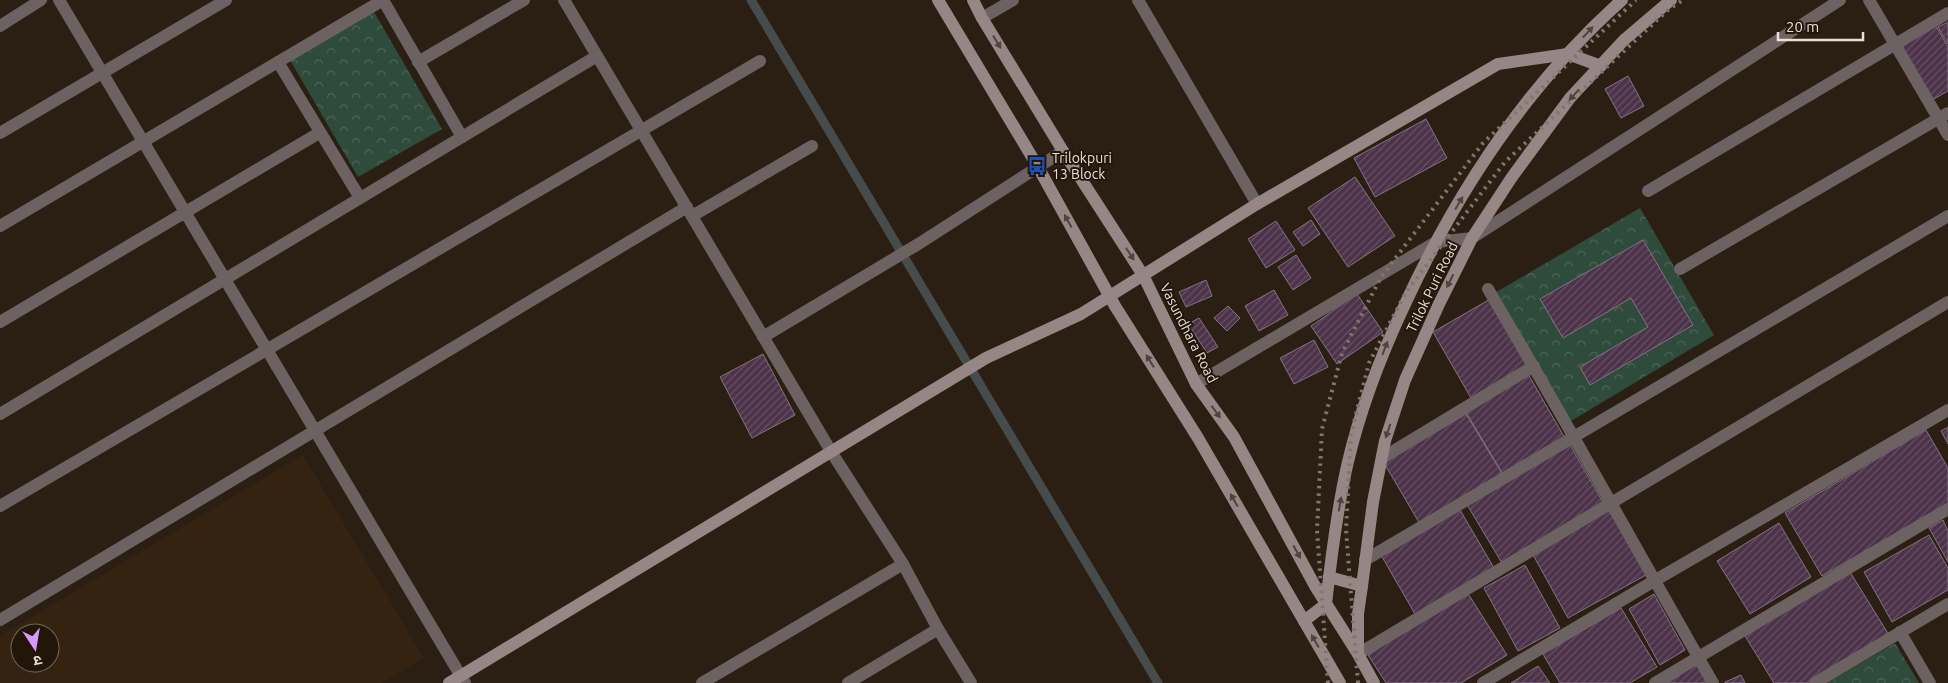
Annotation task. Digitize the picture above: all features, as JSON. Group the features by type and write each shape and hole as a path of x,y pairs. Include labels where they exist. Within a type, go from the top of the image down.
{"street":[{"path":"0,26 42,0"},
{"path":"60,0 463,680"},
{"path":"0,133 226,0"},
{"path":"0,226 383,0 462,137"},
{"path":"418,62 524,0"},
{"path":"564,0 832,452 903,564 970,683"},
{"path":"938,0 1038,167 1110,296 1198,438 1340,683"},
{"name":"Vasundhara Road","path":"973,0 982,18 1063,150 1143,275 1196,384 1234,437 1326,604 1374,683"},
{"path":"982,18 1014,0"},
{"path":"1138,0 1257,204"},
{"name":"Trilok Puri Road","path":"1326,604 1347,466 1368,394 1388,339 1436,242 1477,172 1519,112 1568,54 1622,0"},
{"name":"Trilok Puri Road","path":"1358,654 1358,614 1373,502 1385,441 1405,380 1439,304 1472,238 1512,177 1570,98 1624,40 1672,0"},
{"path":"1436,242 1472,238 1840,0"},
{"path":"1870,0 1894,44 1943,116 1948,135"},
{"path":"1648,191 1948,13"},
{"path":"449,683 463,680 986,358 1081,314 1257,204 1498,64 1568,54 1601,66"},
{"path":"0,414 597,56"},
{"path":"0,506 760,61"},
{"path":"278,62 319,133 360,198"},
{"path":"1680,269 1943,116"},
{"path":"0,322 319,133"},
{"path":"0,620 315,430 689,212 812,146"},
{"path":"763,337 920,243 1063,150"},
{"path":"1365,560 1948,216"},
{"name":"Trilok Puri Road","path":"1196,384 1436,242"},
{"path":"1488,289 1534,366 1713,683"},
{"path":"1358,654 1948,302"},
{"path":"1382,458 1534,366"},
{"path":"1482,683 1948,410"},
{"path":"1655,683 1948,509"},
{"path":"702,683 903,564"},
{"path":"1329,578 1362,586"},
{"path":"1304,621 1326,604"},
{"path":"1815,683 1948,604"},
{"path":"848,683 938,629"},
{"path":"1900,632 1930,683"}],"shaded area":[{"path":"303,455 424,658 382,683 0,683 0,636 10,630 10,673 60,673 60,623 22,623"}],"green space":[{"path":"374,12 442,129 358,177 290,60"},
{"path":"1640,208 1714,335 1571,421 1493,294"},
{"path":"1895,643 1919,683 1827,683"}],"building":[{"path":"1948,22 1948,44 1938,27"},
{"path":"1936,26 1948,47 1948,91 1932,100 1901,46"},
{"path":"1628,76 1644,106 1621,118 1605,89"},
{"path":"1426,119 1447,158 1375,197 1354,158"},
{"path":"1355,177 1395,236 1348,267 1308,208"},
{"path":"1311,220 1320,234 1303,246 1293,232"},
{"path":"1276,221 1295,250 1266,268 1248,239"},
{"path":"1643,240 1693,325 1590,385 1580,367 1648,327 1631,298 1563,338 1540,299"},
{"path":"1296,255 1311,278 1293,290 1278,267"},
{"path":"1206,280 1212,296 1186,307 1179,292"},
{"path":"1274,290 1288,315 1259,331 1245,306"},
{"path":"1357,294 1383,332 1337,364 1311,326"},
{"path":"1492,298 1530,365 1471,398 1433,332"},
{"path":"1228,306 1240,318 1227,331 1214,318"},
{"path":"1199,318 1218,347 1207,353 1188,324"},
{"path":"1314,340 1328,367 1294,384 1280,358"},
{"path":"763,354 795,415 752,438 720,377"},
{"path":"1527,372 1566,440 1504,476 1464,409"},
{"path":"1466,414 1503,475 1420,524 1384,463"},
{"path":"1948,427 1948,444 1941,431"},
{"path":"1926,430 1948,468 1948,503 1822,576 1785,513"},
{"path":"1569,443 1604,504 1502,563 1466,503"},
{"path":"1460,510 1494,568 1415,614 1381,555"},
{"path":"1610,510 1646,575 1568,618 1532,553"},
{"path":"1943,520 1948,531 1948,562 1929,528"},
{"path":"1779,523 1811,577 1750,614 1717,561"},
{"path":"1929,535 1948,568 1948,590 1892,622 1864,572"},
{"path":"1525,565 1560,628 1518,651 1484,588"},
{"path":"1850,572 1889,635 1810,683 1774,683 1745,636"},
{"path":"1467,592 1507,655 1461,683 1386,683 1368,655"},
{"path":"1654,594 1685,650 1660,665 1629,609"},
{"path":"1621,608 1657,667 1630,683 1560,683 1543,654"},
{"path":"1697,664 1709,683 1667,683"},
{"path":"1538,666 1550,683 1511,683"},
{"path":"1741,675 1745,683 1725,683 1725,682"}],"waterway":[{"path":"751,0 1158,683"}],"railway":[{"path":"1328,683 1317,530 1322,429 1342,353 1381,277 1483,143 1636,0"},
{"path":"1358,683 1346,530 1351,434 1369,363 1406,292 1505,162 1669,9 1683,0"}],"place":[{"name":"Trilokpuri 13 Block","path":"1037,166"}]}
